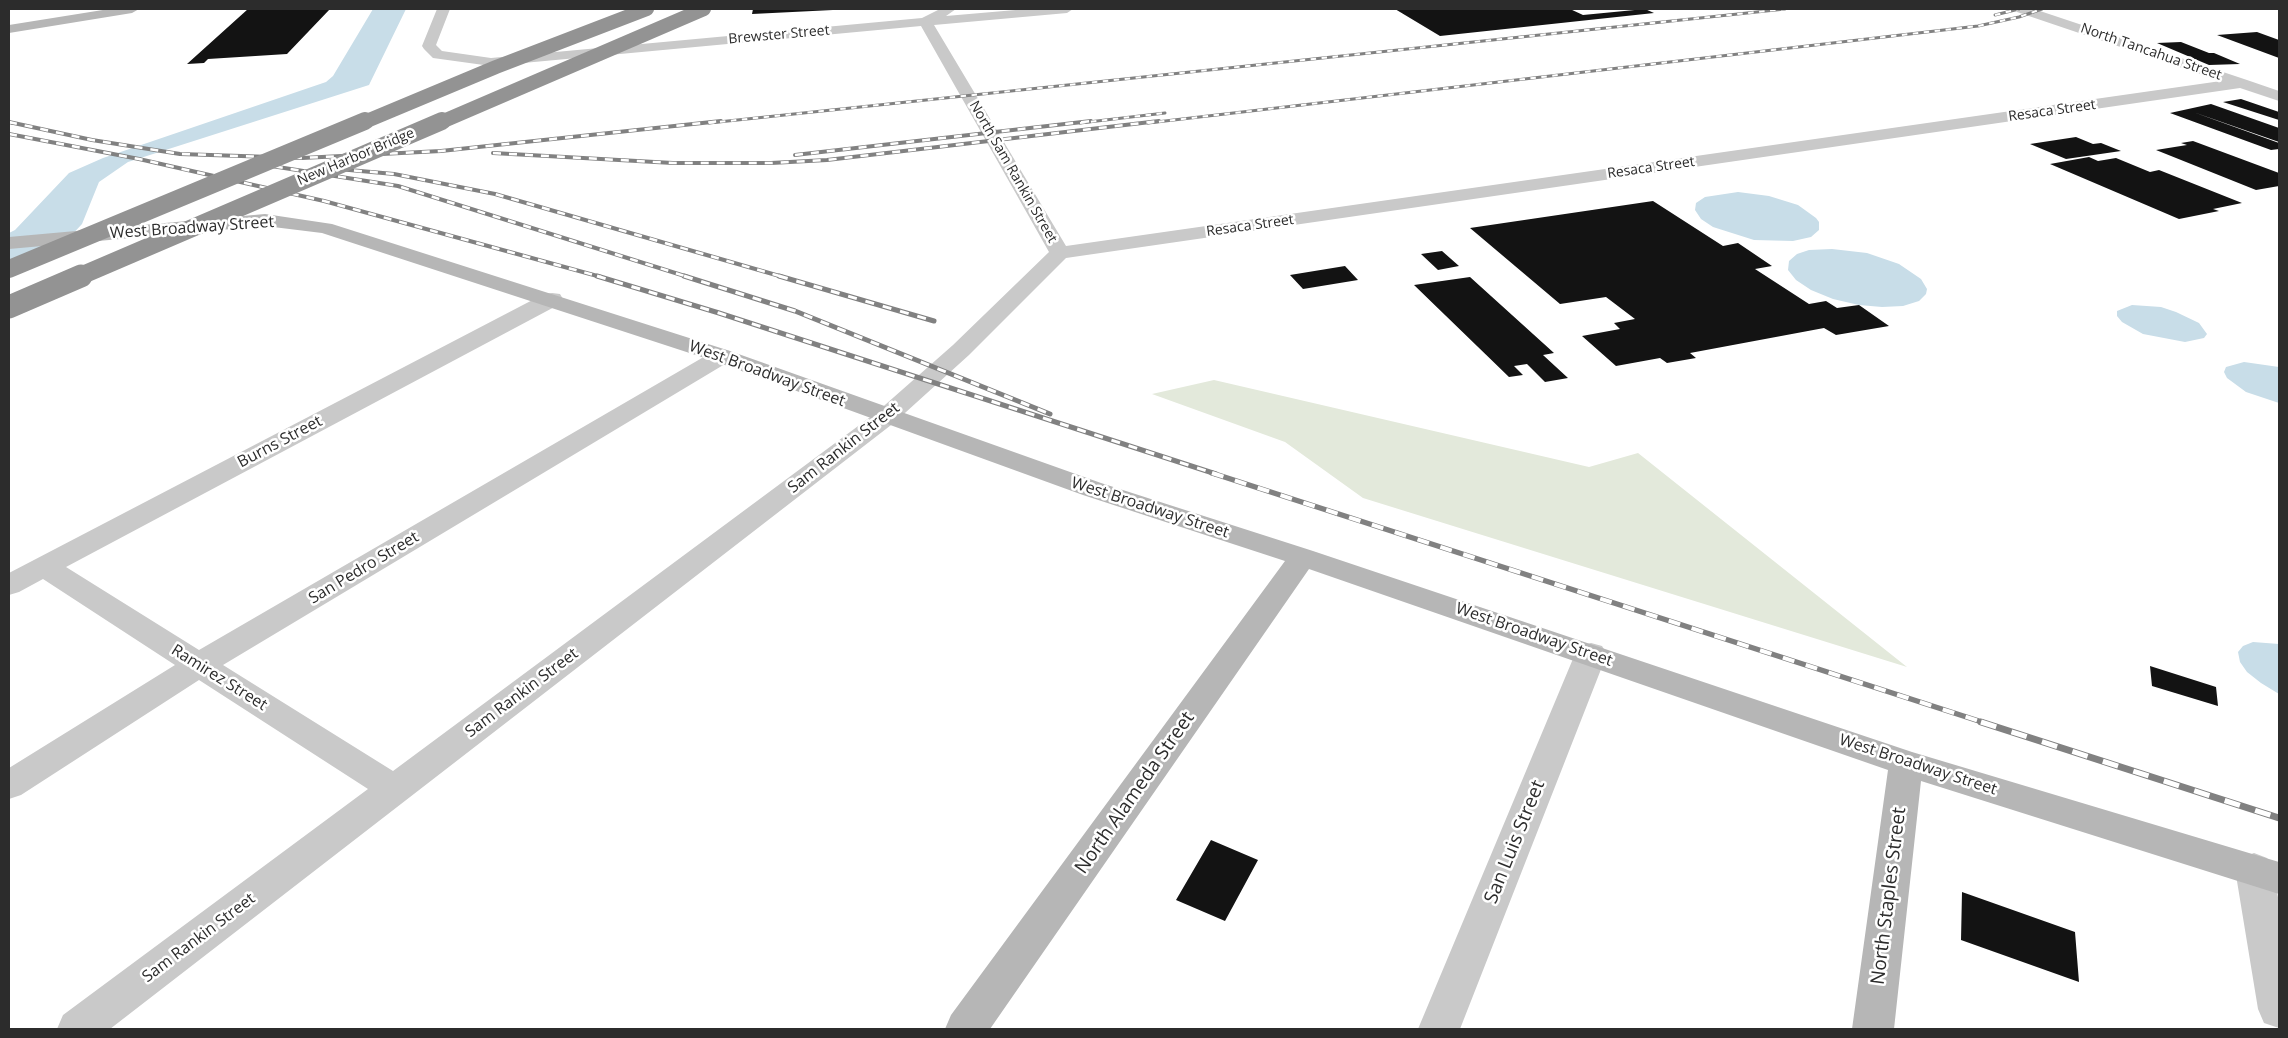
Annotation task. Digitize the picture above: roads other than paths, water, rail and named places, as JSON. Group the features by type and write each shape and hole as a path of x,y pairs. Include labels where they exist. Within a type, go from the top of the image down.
{"highway":[{"name":"New Harbor Bridge","path":"9,269 487,71 647,9"},
{"name":"New Harbor Bridge","path":"9,307 704,9"}],"street":[{"path":"9,30 132,9"},
{"name":"Brewster Street","path":"444,9 429,46 438,55 491,62 1067,9"},
{"path":"925,22 950,9"},
{"name":"North Tancahua Street","path":"2022,9 2279,96"},
{"name":"North Sam Rankin Street","path":"925,22 1060,253 961,350"},
{"name":"Resaca Street","path":"1060,253 2242,83"},
{"name":"West Broadway Street","path":"9,243 265,220 325,228 722,356 886,417 1092,489 1303,557 1906,763 2267,874"},
{"name":"Burns Street","path":"9,585 552,300"},
{"name":"Sam Rankin Street","path":"78,1029 886,417 961,350"},
{"name":"San Pedro Street","path":"9,785 198,665 722,356"},
{"name":"North Alameda Street","path":"966,1029 1303,557"},
{"name":"Ramirez Street","path":"43,566 396,790"},
{"name":"San Luis Street","path":"1439,1029 1591,654"},
{"name":"North Staples Street","path":"1873,1029 1906,763"},
{"path":"2267,874 2279,1009"}],"water":[{"path":"373,9 406,9 369,85 128,162 99,182 82,224 53,255 9,274 9,233 15,230 69,173 103,158 326,82 333,76"},
{"path":"1738,192 1769,196 1798,205 1816,218 1819,222 1819,230 1811,237 1793,241 1754,240 1713,227 1701,219 1695,210 1696,203 1705,197"},
{"path":"1832,249 1867,253 1899,264 1921,279 1927,289 1926,294 1919,301 1903,306 1859,305 1833,299 1811,290 1796,280 1788,270 1789,261 1797,254 1809,250"},
{"path":"2132,305 2161,307 2176,312 2199,323 2207,334 2204,338 2185,342 2143,334 2122,322 2117,316 2117,311"},
{"path":"2244,362 2279,367 2279,403 2246,392 2227,378 2224,372 2226,367"},
{"path":"2253,642 2279,644 2279,694 2247,672 2240,662 2238,652 2243,646"}],"railway":[{"path":"709,123 1785,9"},
{"path":"1995,15 2019,9"},
{"path":"1148,123 1978,26 2019,17 2042,9"},
{"path":"1080,123 1165,113"},
{"path":"12,123 9,122 92,140 180,154 302,158 441,151 721,121"},
{"path":"795,155 1091,121"},
{"path":"493,153 673,163 771,163 827,160 1159,121"},
{"path":"9,134 139,159 324,201 601,277"},
{"path":"259,164 398,186 688,277"},
{"path":"338,169 394,174 495,194 783,277"},
{"path":"597,276 719,313 1216,474"},
{"path":"684,276 795,311 1050,414"},
{"path":"779,276 934,321"},
{"path":"1212,473 1985,723"},
{"path":"1981,722 2279,818"}]}
